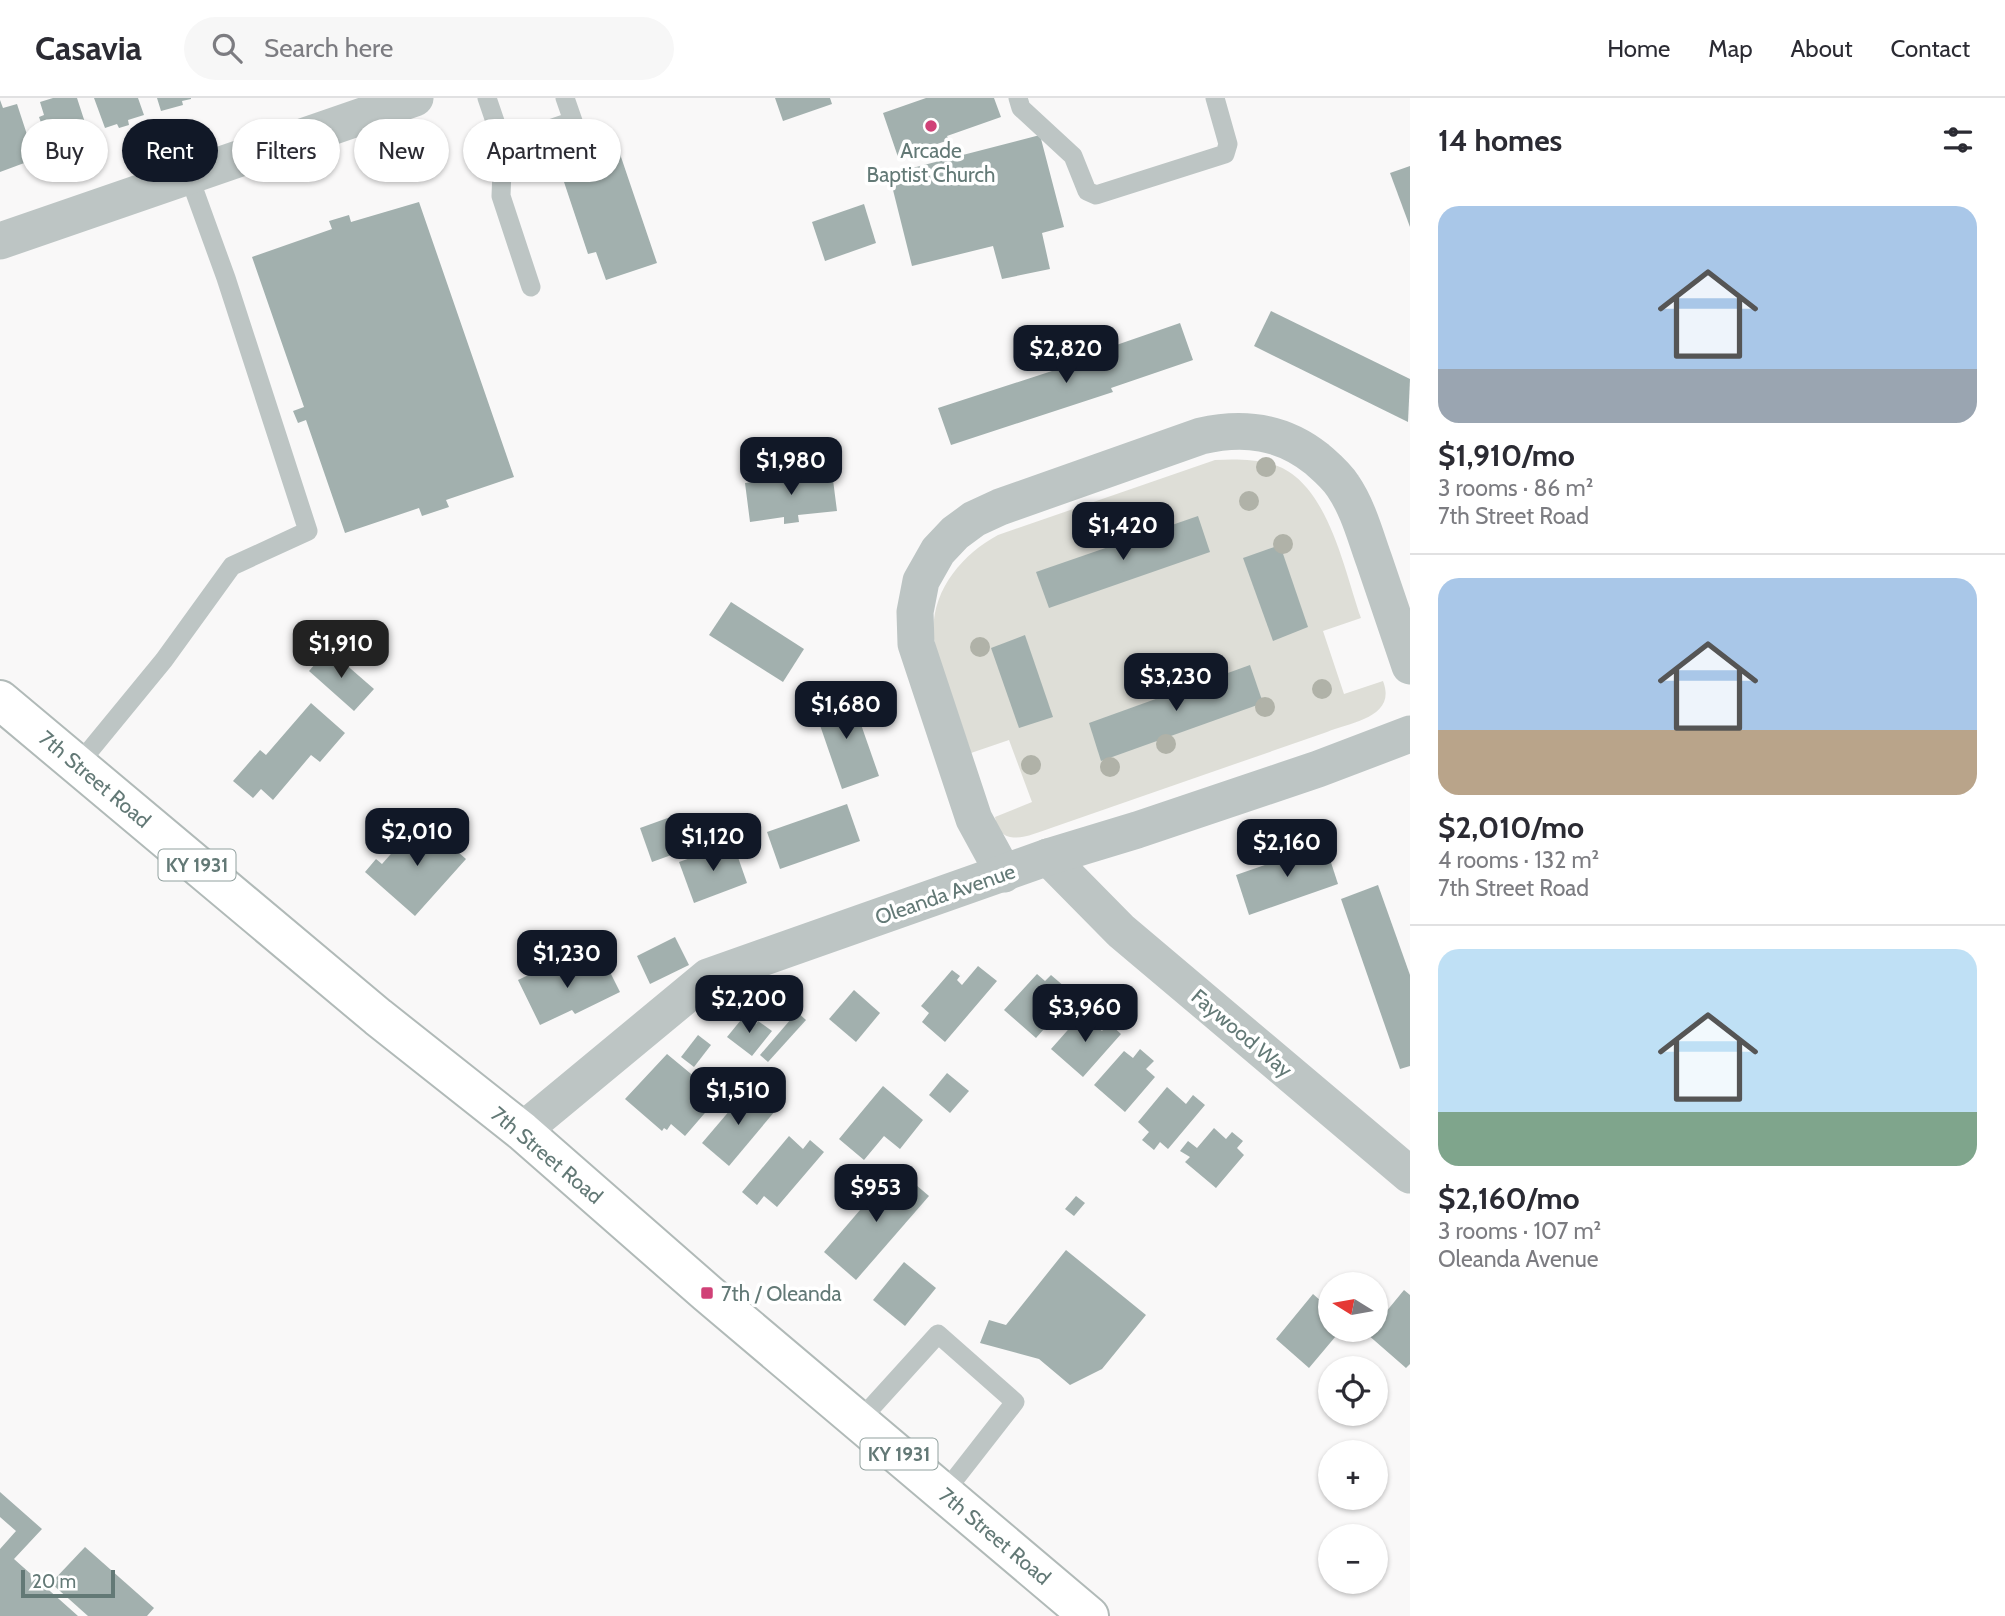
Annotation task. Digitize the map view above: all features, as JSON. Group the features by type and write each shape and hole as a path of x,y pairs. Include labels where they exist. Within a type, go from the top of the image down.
{"main road":[{"name":"7th Street Road","path":"0,700 378,1017 522,1131 708,1293 1089,1616"}],"street":[{"path":"218,166 415,98"},
{"path":"0,241 172,182"},
{"path":"1004,874 974,819 916,644 915,612 921,582 938,551 954,533 974,519 1000,507 1202,436 1223,431 1258,431 1280,437 1302,447 1331,471 1343,486 1360,520 1410,666"},
{"name":"Oleanda Avenue","path":"522,1131 708,977 1048,857 1318,769 1410,734"},
{"name":"Faywood Way","path":"1048,857 1121,931 1407,1168"}],"lane":[{"path":"487,98 494,119"},
{"path":"565,98 572,119"},
{"path":"1018,98 1021,108 1073,156 1087,191 1096,195 1225,154 1228,144 1214,98"},
{"path":"77,766 164,660 232,566 308,531 226,278 191,182"},
{"path":"502,182 501,196 531,287"},
{"path":"860,1420 938,1334 1015,1402 944,1493"}],"shaded area":[{"path":"1215,460 1245,460 1275,465 1293,475 1308,490 1331,530 1361,618 1323,631 1344,694 1383,681 1386,693 1384,703 1370,716 1359,721 1034,834 1017,838 1003,834 995,817 1032,802 1009,740 971,753 935,645 936,611 948,580 970,554 998,535"}],"building":[{"path":"53,98 77,98 84,119 40,119 44,115 40,102"},
{"path":"94,98 138,98 144,115 122,119 122,127 119,128 117,124 108,127 108,119 102,119"},
{"path":"157,98 191,99 182,101 183,105 161,111"},
{"path":"775,98 830,98 832,104 783,121"},
{"name":"Arcade Baptist Church","path":"926,98 994,98 1001,117 947,136 949,140 898,157 883,113"},
{"path":"0,100 3,108 17,104 22,119 21,164 0,172"},
{"path":"1040,135 1064,227 1042,233 1050,269 1002,279 993,246 912,266 889,174"},
{"path":"621,157 657,263 606,280 596,252 588,254 564,182 621,182"},
{"path":"1410,166 1410,227 1390,173"},
{"path":"419,202 514,477 446,500 449,507 422,516 419,508 345,533 306,420 298,423 293,411 304,407 252,257 332,229 329,221 349,215 351,222"},
{"path":"864,204 876,243 825,261 812,222"},
{"path":"1271,311 1410,379 1408,422 1254,346"},
{"path":"1180,323 1193,360 1111,388 1113,392 951,445 938,408 1101,355 1099,351"},
{"path":"832,472 837,511 798,515 799,522 784,524 784,517 750,522 745,483"},
{"path":"1198,516 1210,552 1049,608 1036,572"},
{"path":"1280,545 1308,627 1273,641 1243,558"},
{"path":"731,602 804,649 783,682 709,635"},
{"path":"1025,635 1053,717 1019,728 991,648"},
{"path":"328,649 374,689 354,711 309,671"},
{"path":"1250,665 1263,703 1101,761 1089,723"},
{"path":"850,693 879,776 842,789 813,705"},
{"path":"311,703 345,733 320,762 311,755 273,800 261,789 253,798 233,781 260,750 266,755"},
{"path":"847,804 860,841 780,869 767,832"},
{"path":"676,815 688,849 652,862 640,828"},
{"path":"421,820 466,859 415,916 365,872 376,859 382,864"},
{"path":"733,843 747,883 694,903 679,862"},
{"path":"1325,844 1338,884 1249,915 1236,875"},
{"path":"1378,885 1410,975 1410,1066 1400,1069 1341,899"},
{"path":"675,937 689,965 650,984 637,956"},
{"path":"577,960 583,975 606,964 620,992 575,1014 572,1010 540,1025 518,980 551,964 555,971"},
{"path":"978,966 997,981 945,1042 922,1022 929,1013 921,1006 952,970 960,976 957,980 962,985"},
{"path":"1037,974 1045,981 1051,975 1065,987 1059,994 1068,1002 1036,1038 1004,1010"},
{"path":"854,990 880,1013 856,1042 829,1019"},
{"path":"797,1012 806,1020 768,1062 760,1055"},
{"path":"1082,1014 1102,1031 1109,1023 1121,1034 1083,1077 1051,1049"},
{"path":"745,1015 756,1024 758,1021 772,1031 752,1056 727,1037"},
{"path":"698,1035 711,1045 694,1067 681,1057"},
{"path":"1140,1049 1154,1061 1146,1069 1155,1077 1125,1112 1094,1085 1124,1051 1133,1058"},
{"path":"667,1054 702,1083 705,1079 716,1089 711,1095 717,1099 685,1136 671,1124 667,1130 664,1128 662,1131 625,1099"},
{"path":"947,1073 969,1091 950,1113 929,1095"},
{"path":"883,1086 923,1120 900,1149 884,1136 864,1160 839,1139"},
{"path":"1167,1087 1186,1104 1193,1095 1205,1105 1168,1149 1160,1142 1154,1150 1142,1140 1149,1132 1138,1122"},
{"path":"748,1089 775,1111 729,1166 702,1143"},
{"path":"1214,1128 1226,1139 1232,1132 1243,1141 1237,1148 1244,1155 1216,1188 1185,1162 1190,1157 1180,1151 1188,1141 1197,1148"},
{"path":"789,1136 803,1149 810,1140 824,1152 777,1207 764,1196 757,1205 742,1192"},
{"path":"896,1168 929,1196 856,1280 824,1252"},
{"path":"1076,1196 1085,1203 1074,1216 1065,1209"},
{"path":"1066,1250 1146,1315 1102,1369 1070,1385 1039,1359 980,1343 989,1320 1006,1325"},
{"path":"904,1262 936,1288 905,1326 873,1300"},
{"path":"1404,1290 1410,1295 1410,1364 1406,1368 1376,1342 1388,1342 1388,1309"},
{"path":"1313,1294 1318,1298 1318,1342 1331,1342 1309,1368 1276,1339"},
{"path":"0,1492 42,1529 14,1559 78,1616 0,1616 0,1549 16,1531 0,1517"},
{"path":"85,1547 154,1608 147,1616 88,1616 51,1583"}],"place":[{"name":"Arcade Baptist Church","path":"931,126"},
{"name":"7th / Oleanda","path":"707,1293"}]}
